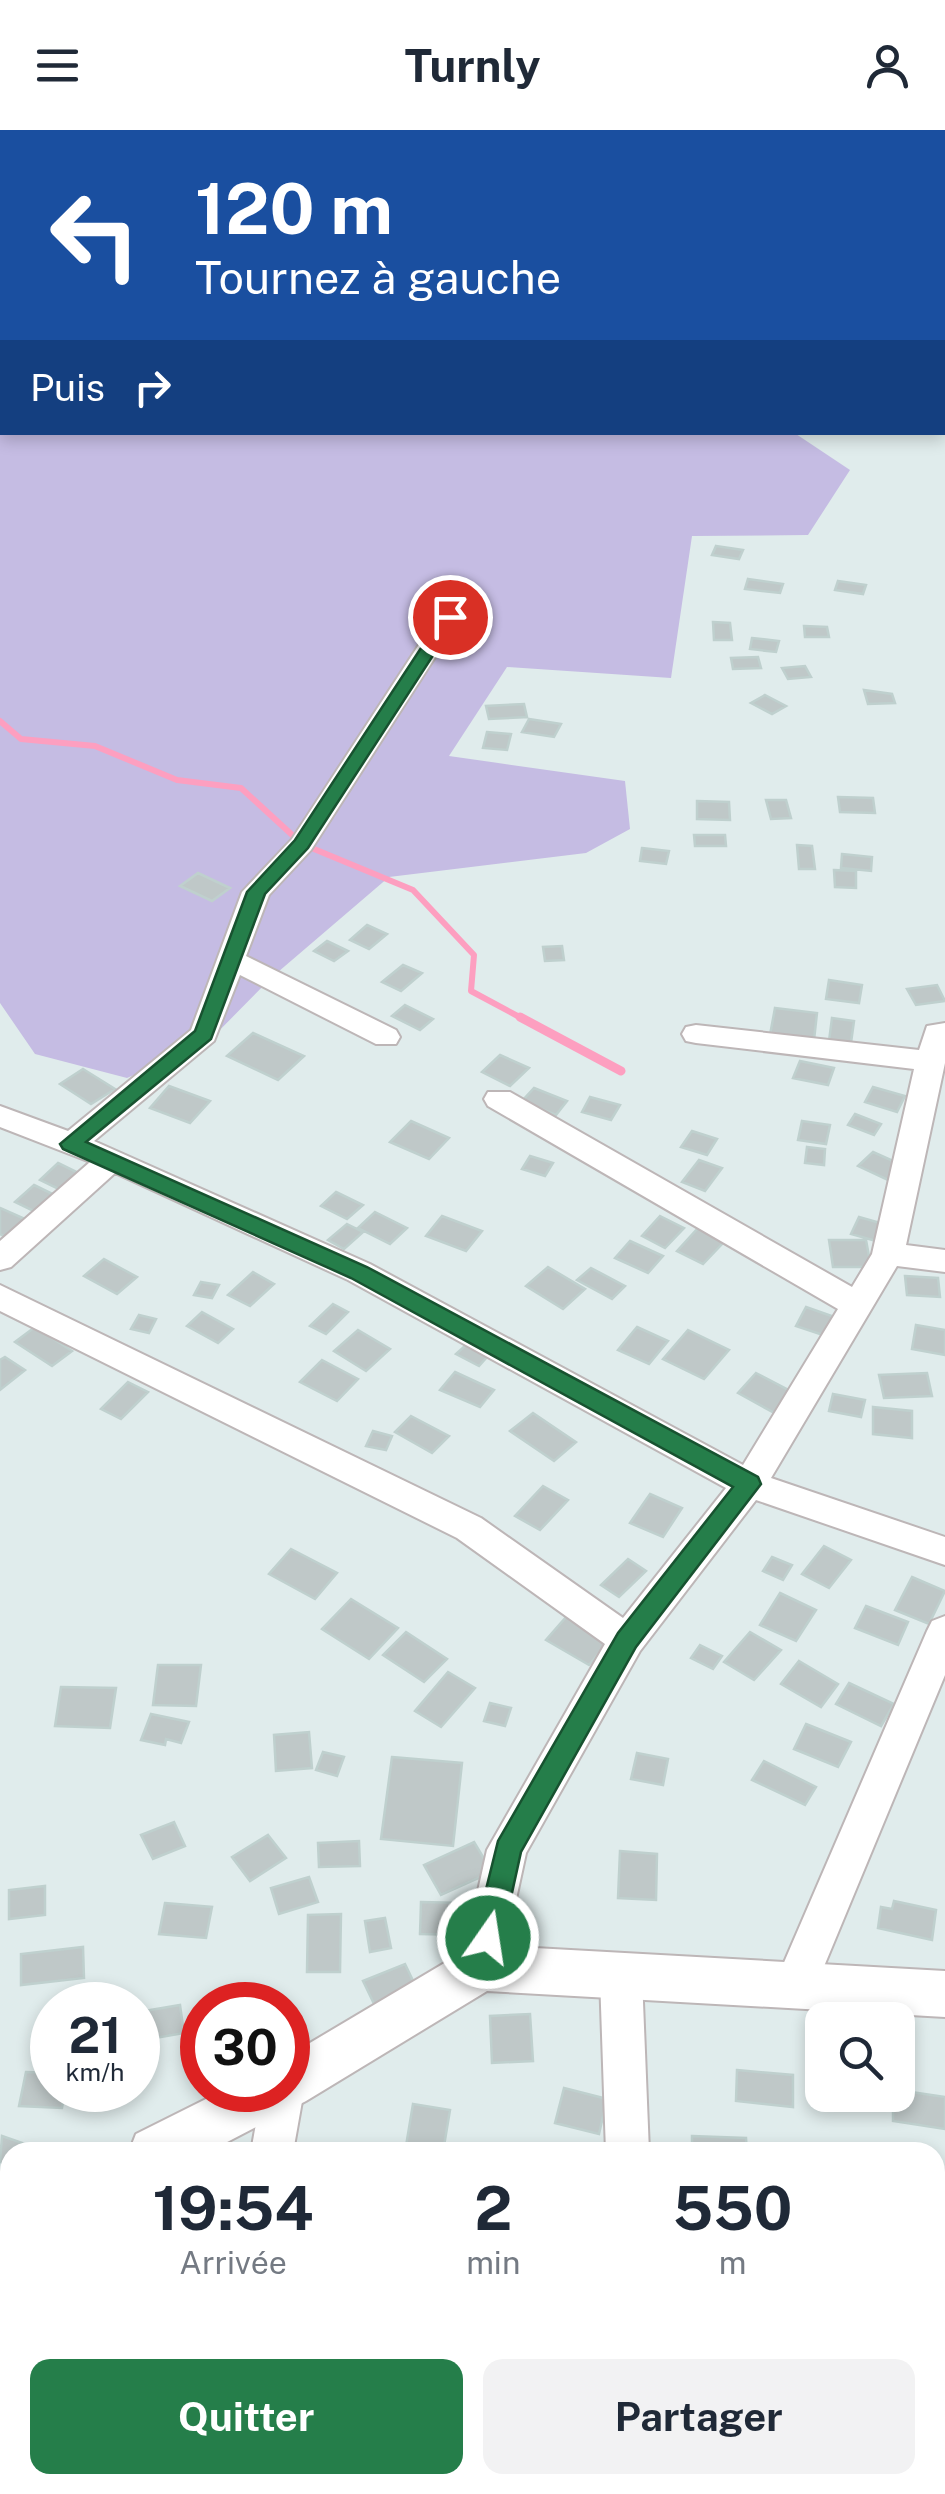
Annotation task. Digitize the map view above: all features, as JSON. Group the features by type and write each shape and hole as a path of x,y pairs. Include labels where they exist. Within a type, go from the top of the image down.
{"street":[{"path":"71,1144 204,1034 256,892 302,844 450,617"},
{"path":"232,960 386,1037"},
{"path":"481,1968 508,1850 627,1640 749,1484 888,1254 934,1098 938,1046 696,1034"},
{"path":"499,1099 858,1305"},
{"path":"0,1116 112,1159 359,1272 749,1484 945,1551"},
{"path":"0,1259 112,1159"},
{"path":"888,1254 945,1261"},
{"path":"0,1297 469,1528 627,1640"},
{"path":"794,1988 945,1631"},
{"path":"310,2071 481,1968 945,1994"},
{"path":"621,1977 628,2142"},
{"path":"174,2142 235,2112"},
{"path":"273,2142 277,2112"}],"shaded area":[{"path":"0,435 798,435 850,470 808,535 692,536 671,678 507,667 449,756 625,781 630,829 586,853 389,877 271,978 207,1043 127,1078 35,1054 0,1003"}],"building":[{"path":"716,546 743,550 739,559 712,555"},
{"path":"748,579 783,584 780,593 745,589"},
{"path":"838,581 866,585 863,594 835,590"},
{"path":"713,622 730,623 732,640 714,640"},
{"path":"804,626 827,627 829,637 805,637"},
{"path":"752,638 779,641 776,652 750,649"},
{"path":"758,657 761,668 733,669 731,658"},
{"path":"805,666 811,677 788,679 782,668"},
{"path":"864,690 892,694 895,703 868,704"},
{"path":"765,695 786,706 772,714 751,703"},
{"path":"524,704 527,717 489,719 486,706"},
{"path":"529,719 561,724 554,737 522,732"},
{"path":"487,732 511,734 507,750 483,748"},
{"path":"838,797 873,798 875,813 840,812"},
{"path":"766,800 786,800 791,818 771,819"},
{"path":"697,801 729,802 730,820 697,819"},
{"path":"694,835 725,835 726,846 695,846"},
{"path":"797,845 812,846 815,869 799,869"},
{"path":"642,848 669,851 666,864 640,861"},
{"path":"842,854 872,857 871,871 841,868"},
{"path":"834,870 856,871 856,888 835,887"},
{"path":"198,873 230,888 212,901 180,886"},
{"path":"367,925 387,934 369,949 350,940"},
{"path":"327,941 348,951 334,961 314,951"},
{"path":"562,946 564,960 545,961 543,947"},
{"path":"403,965 422,973 401,991 382,982"},
{"path":"829,980 862,985 859,1003 826,999"},
{"path":"937,985 945,1001 916,1005 907,989"},
{"path":"405,1005 433,1019 420,1030 392,1016"},
{"path":"775,1008 817,1013 814,1040 770,1035"},
{"path":"832,1018 854,1021 851,1043 829,1041"},
{"path":"253,1033 304,1056 278,1080 227,1056"},
{"path":"500,1055 529,1068 510,1086 482,1072"},
{"path":"800,1061 834,1068 828,1085 793,1078"},
{"path":"83,1069 115,1089 91,1104 60,1084"},
{"path":"169,1086 210,1101 190,1123 150,1108"},
{"path":"873,1087 905,1096 897,1112 865,1102"},
{"path":"534,1088 567,1101 556,1115 522,1101"},
{"path":"590,1097 620,1105 611,1120 582,1112"},
{"path":"855,1114 881,1124 874,1135 848,1125"},
{"path":"411,1121 449,1138 429,1159 390,1142"},
{"path":"802,1121 830,1125 826,1144 798,1140"},
{"path":"692,1131 717,1139 707,1155 681,1147"},
{"path":"807,1147 825,1149 824,1165 805,1163"},
{"path":"873,1152 902,1165 888,1180 858,1166"},
{"path":"530,1156 553,1163 545,1176 522,1169"},
{"path":"699,1160 722,1168 705,1191 682,1182"},
{"path":"58,1163 89,1178 71,1195 40,1180"},
{"path":"34,1185 65,1200 46,1217 15,1202"},
{"path":"336,1192 363,1205 347,1219 321,1206"},
{"path":"0,1208 27,1220 8,1238 0,1234"},
{"path":"375,1212 407,1228 390,1244 358,1228"},
{"path":"442,1216 482,1231 466,1251 426,1236"},
{"path":"660,1216 684,1228 665,1248 642,1236"},
{"path":"859,1217 884,1224 876,1241 851,1234"},
{"path":"347,1224 363,1232 344,1249 328,1240"},
{"path":"698,1228 725,1241 703,1264 677,1251"},
{"path":"829,1240 866,1240 871,1267 833,1267"},
{"path":"630,1241 663,1256 648,1273 615,1258"},
{"path":"104,1259 137,1277 117,1294 84,1276"},
{"path":"548,1267 585,1289 563,1309 526,1286"},
{"path":"591,1268 625,1286 612,1299 577,1280"},
{"path":"253,1272 274,1284 250,1306 228,1295"},
{"path":"905,1276 938,1278 940,1297 907,1295"},
{"path":"201,1282 219,1285 212,1298 194,1295"},
{"path":"333,1304 348,1312 326,1334 310,1326"},
{"path":"806,1307 840,1319 829,1337 796,1326"},
{"path":"202,1312 233,1329 218,1343 187,1326"},
{"path":"139,1315 156,1319 149,1333 131,1329"},
{"path":"916,1325 945,1330 945,1355 912,1349"},
{"path":"35,1327 72,1351 52,1366 15,1342"},
{"path":"637,1327 668,1341 649,1364 618,1350"},
{"path":"358,1330 390,1349 366,1371 334,1351"},
{"path":"688,1330 729,1350 704,1379 663,1359"},
{"path":"466,1345 488,1356 479,1366 456,1354"},
{"path":"5,1357 25,1370 0,1390 0,1360"},
{"path":"322,1360 358,1379 337,1401 300,1382"},
{"path":"455,1372 494,1390 480,1407 440,1390"},
{"path":"756,1373 796,1394 778,1415 738,1393"},
{"path":"927,1373 932,1396 884,1398 879,1375"},
{"path":"128,1382 148,1392 121,1419 101,1409"},
{"path":"833,1394 865,1400 861,1417 829,1411"},
{"path":"873,1407 912,1411 912,1438 873,1434"},
{"path":"533,1413 576,1442 554,1461 510,1431"},
{"path":"411,1416 449,1436 432,1453 395,1432"},
{"path":"373,1431 392,1436 386,1450 366,1446"},
{"path":"543,1486 568,1500 540,1530 515,1516"},
{"path":"650,1494 682,1508 663,1537 630,1523"},
{"path":"824,1546 851,1560 829,1588 802,1574"},
{"path":"291,1549 337,1573 315,1599 269,1574"},
{"path":"772,1557 792,1565 783,1580 763,1571"},
{"path":"628,1559 646,1571 619,1597 601,1585"},
{"path":"912,1577 945,1591 929,1624 895,1610"},
{"path":"780,1593 816,1610 796,1641 760,1625"},
{"path":"351,1599 398,1628 369,1659 322,1629"},
{"path":"866,1606 908,1622 898,1645 855,1628"},
{"path":"566,1617 609,1641 589,1665 546,1640"},
{"path":"406,1632 447,1659 424,1682 383,1655"},
{"path":"750,1632 781,1650 754,1680 724,1662"},
{"path":"700,1645 722,1656 713,1669 691,1658"},
{"path":"799,1661 838,1684 821,1707 781,1684"},
{"path":"158,1665 201,1665 196,1706 153,1705"},
{"path":"448,1672 475,1688 441,1727 415,1711"},
{"path":"849,1683 894,1704 881,1726 836,1704"},
{"path":"61,1687 116,1688 110,1728 55,1726"},
{"path":"490,1703 511,1708 505,1726 484,1721"},
{"path":"151,1714 189,1722 181,1743 166,1739 165,1745 141,1740"},
{"path":"806,1724 851,1742 838,1767 794,1749"},
{"path":"309,1732 312,1768 276,1771 274,1735"},
{"path":"323,1752 344,1757 337,1776 316,1770"},
{"path":"637,1753 668,1759 663,1785 631,1779"},
{"path":"392,1757 462,1763 453,1846 381,1839"},
{"path":"764,1761 816,1787 805,1805 752,1780"},
{"path":"174,1822 185,1846 153,1859 141,1835"},
{"path":"268,1835 286,1858 250,1881 232,1857"},
{"path":"359,1841 360,1866 319,1867 318,1843"},
{"path":"474,1842 492,1872 441,1895 424,1865"},
{"path":"620,1851 657,1854 656,1900 618,1898"},
{"path":"309,1877 318,1902 279,1914 271,1888"},
{"path":"45,1886 45,1915 9,1919 9,1890"},
{"path":"894,1901 936,1910 932,1940 878,1928 881,1907 892,1909"},
{"path":"421,1902 465,1903 464,1935 420,1934"},
{"path":"165,1903 212,1907 206,1938 159,1934"},
{"path":"341,1914 340,1972 307,1972 308,1915"},
{"path":"385,1918 391,1948 370,1952 365,1921"},
{"path":"83,1947 84,1978 21,1985 21,1954"},
{"path":"405,1964 418,1991 376,2008 363,1981"},
{"path":"180,2005 180,2034 160,2037 160,2008"},
{"path":"530,2014 533,2061 492,2063 490,2016"},
{"path":"737,2070 793,2075 793,2107 736,2101"},
{"path":"26,2072 30,2072 30,2107 19,2106"},
{"path":"564,2088 607,2099 599,2134 555,2123"},
{"path":"915,2093 945,2097 945,2129 893,2121 893,2112 915,2112"},
{"path":"413,2104 450,2110 445,2142 407,2142"},
{"path":"692,2136 746,2138 746,2142 692,2142"}],"waterway":[{"path":"0,721 21,739 95,746 177,780 241,788 302,844 413,890 474,955 471,991 525,1020"},
{"path":"520,1017 621,1071"}],"route":[{"path":"450,617 302,844 256,892 204,1034 71,1144 359,1272 749,1484 627,1640 508,1850 488,1938"}]}
